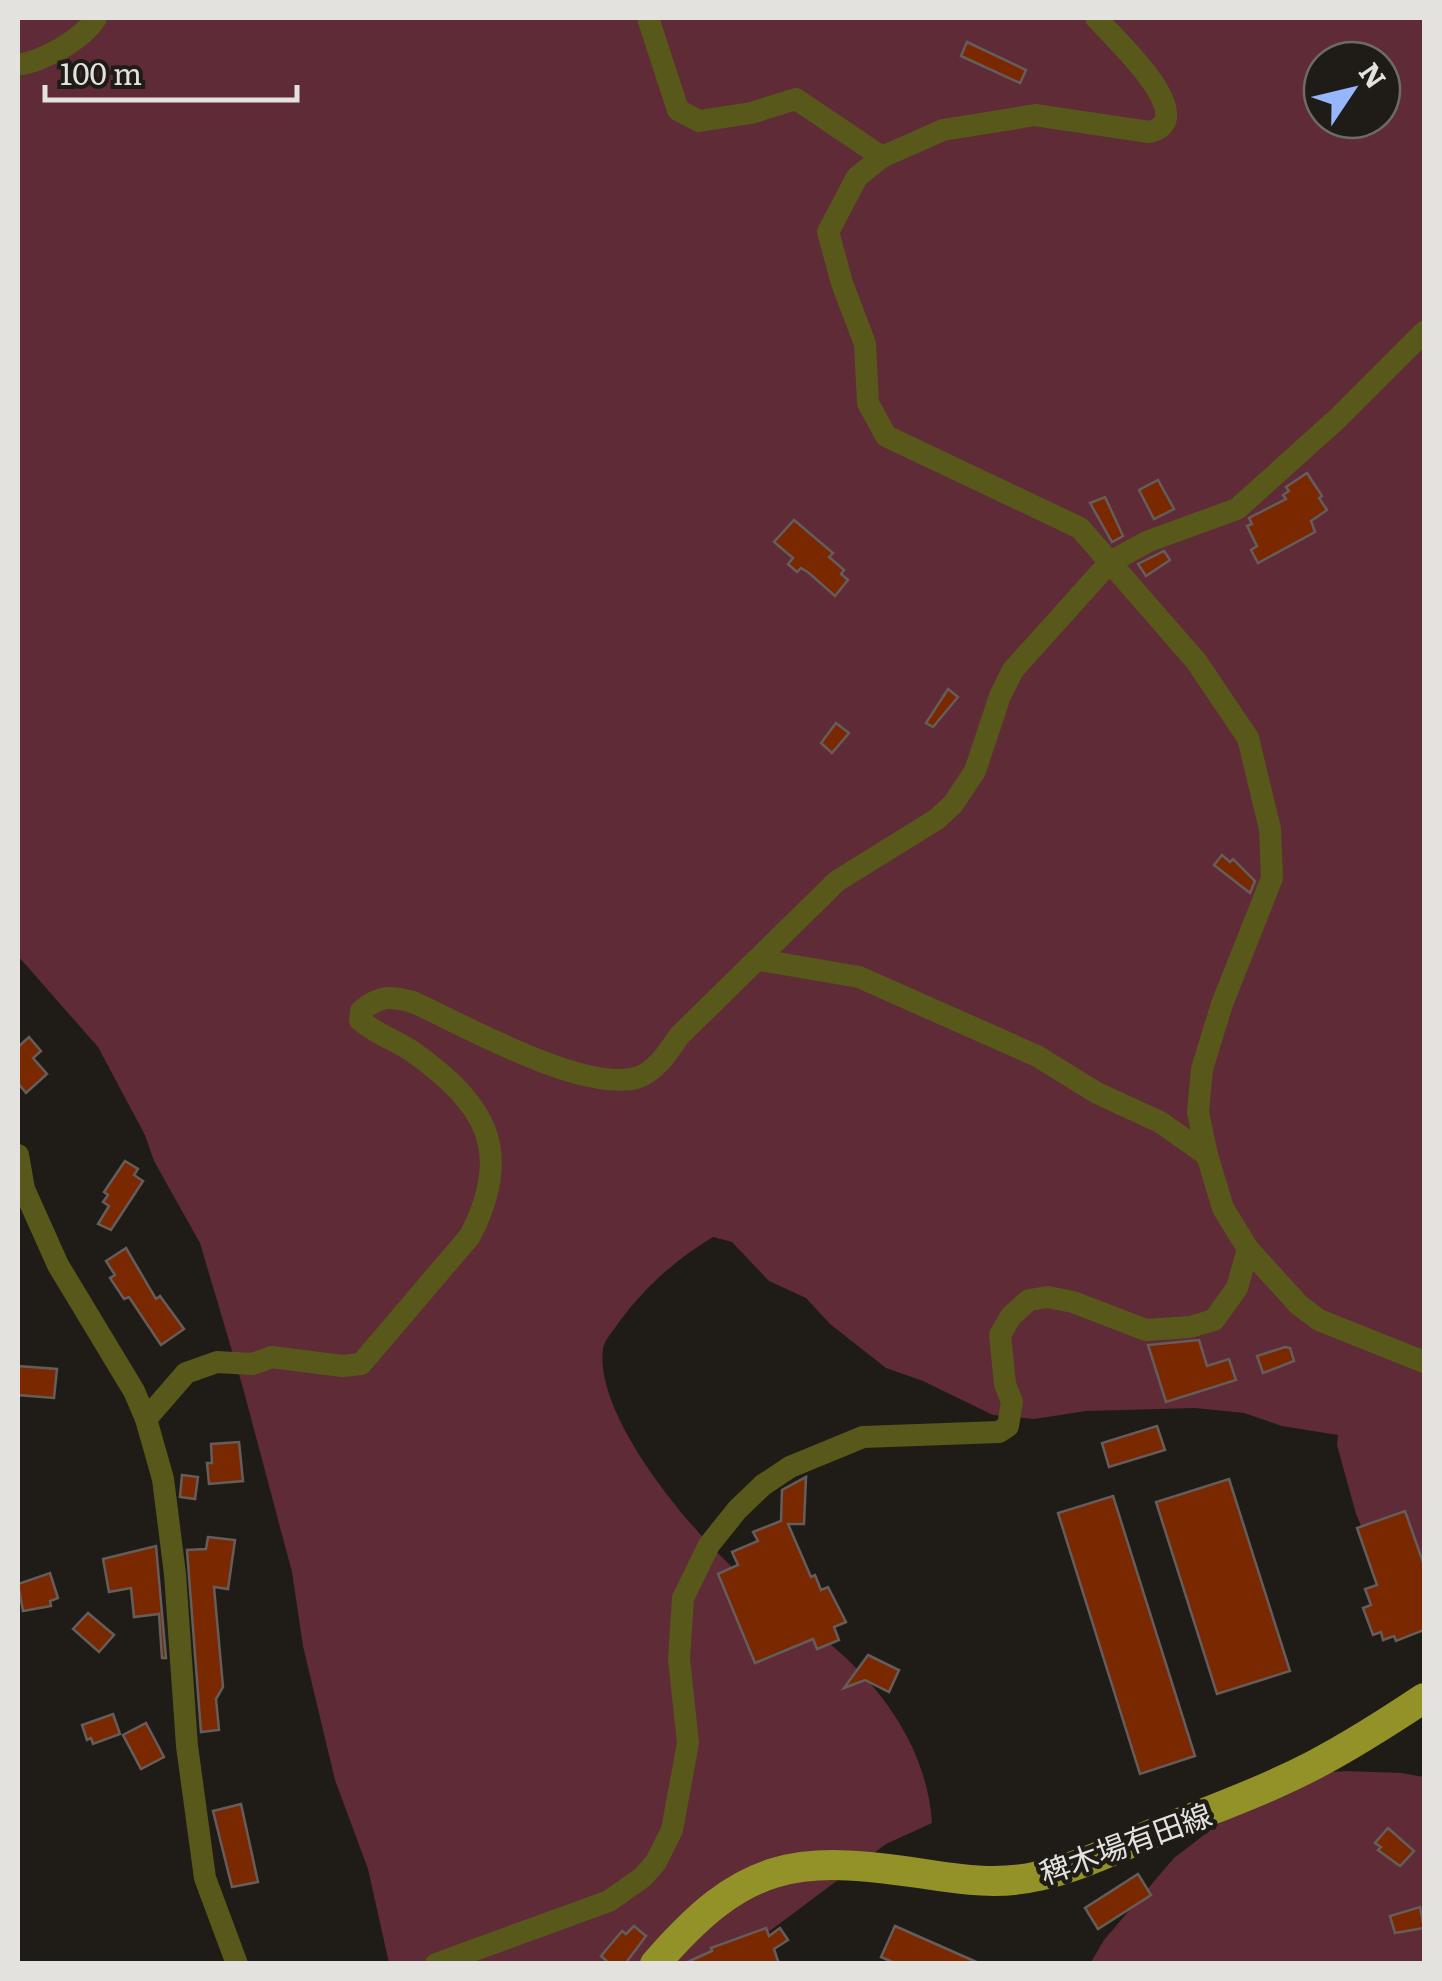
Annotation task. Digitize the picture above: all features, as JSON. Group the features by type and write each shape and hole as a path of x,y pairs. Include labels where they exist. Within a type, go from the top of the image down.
{"main road":[{"name":"稗木場有田線","path":"655,1964 692,1920 754,1880 784,1869 846,1864 963,1880 1001,1882 1035,1877 1099,1856 1260,1790 1327,1758 1424,1698"}],"street":[{"path":"62,18 72,40"},
{"path":"18,65 72,40 96,18"},
{"path":"648,18 678,110 700,121 751,113 796,100 882,156"},
{"path":"1096,18 1140,65 1165,101 1164,122 1158,130 1132,130 1035,115 943,130 882,156 857,177 828,232 864,344 868,403 886,436 1080,528 1196,661 1248,738 1270,830 1272,878 1222,1004 1202,1069 1198,1112 1207,1154 1223,1208 1248,1249 1272,1278 1318,1320 1424,1362"},
{"path":"146,1419 186,1373 217,1362 252,1364 272,1358 342,1366 361,1364 470,1236 482,1212 492,1144 483,1124 451,1080 360,1020 361,1011 375,999 388,996 413,1002 572,1072 617,1080 639,1078 664,1058 679,1036 837,881 936,819 953,804 976,771 1012,670 1110,562 1149,541 1236,509 1337,419 1424,332"},
{"path":"760,960 859,977 1037,1056 1097,1093 1160,1122 1207,1154"},
{"path":"18,1154 24,1190 58,1264 134,1391 146,1419 162,1480 174,1574 187,1746 205,1878 237,1964"},
{"path":"436,1964 609,1901 644,1876 656,1862 672,1830 688,1743 679,1659 683,1598 709,1545 763,1485 818,1453 864,1436 999,1432 1008,1426 1012,1402 1005,1384 1000,1335 1011,1316 1029,1300 1048,1297 1072,1302 1146,1330 1190,1328 1214,1320 1238,1288 1248,1249"}],"shaded area":[{"path":"18,18 1424,18 1424,1625 1386,1583 1356,1514 1337,1445 1338,1435 1282,1426 1244,1413 1195,1408 1086,1411 1034,1419 993,1415 886,1368 830,1324 806,1298 769,1281 732,1242 713,1237 651,1285 606,1341 604,1377 615,1409 654,1477 705,1540 752,1585 837,1650 880,1695 916,1755 932,1823 886,1844 727,1963 389,1963 368,1869 335,1780 303,1646 292,1572 200,1243 98,1047 18,956"},
{"path":"1346,1771 1424,1777 1424,1963 1090,1964 1104,1940 1174,1858 1217,1825 1308,1774"}],"building":[{"path":"967,42 1026,70 1020,83 961,56"},
{"path":"1307,473 1327,510 1311,521 1315,532 1258,563 1251,550 1257,546 1247,526 1252,524 1249,518 1286,499 1286,487"},
{"path":"1158,480 1174,509 1154,519 1139,490"},
{"path":"1105,497 1123,536 1112,542 1090,503"},
{"path":"794,520 833,553 829,557 844,570 841,574 848,580 835,596 809,573 801,568 797,572 788,564 793,558 774,542"},
{"path":"1164,551 1170,560 1146,576 1138,564"},
{"path":"948,689 958,697 933,727 926,723"},
{"path":"836,723 849,733 832,753 821,743"},
{"path":"1222,855 1230,862 1233,859 1255,881 1250,893 1214,865"},
{"path":"29,1037 41,1051 33,1058 47,1074 26,1093 18,1083 18,1047"},
{"path":"125,1161 138,1169 134,1175 143,1181 111,1230 98,1224 109,1206 103,1202 108,1195 104,1192"},
{"path":"126,1248 156,1299 160,1296 184,1329 161,1345 129,1297 124,1299 110,1278 115,1275 106,1261"},
{"path":"1199,1340 1207,1366 1229,1359 1236,1380 1166,1402 1148,1345"},
{"path":"1290,1348 1294,1361 1263,1373 1257,1356"},
{"path":"18,1366 57,1369 54,1398 18,1395"},
{"path":"1157,1426 1165,1450 1109,1467 1102,1443"},
{"path":"239,1442 243,1481 209,1484 207,1463 212,1463 211,1444"},
{"path":"182,1475 198,1477 195,1499 180,1497"},
{"path":"806,1477 804,1524 788,1524 811,1577 815,1575 821,1590 828,1587 846,1622 834,1627 839,1640 817,1649 813,1639 755,1663 718,1574 738,1565 732,1552 758,1541 753,1532 781,1521 782,1490"},
{"path":"1229,1479 1290,1671 1217,1694 1156,1502"},
{"path":"1113,1496 1195,1756 1140,1774 1058,1513"},
{"path":"1405,1511 1424,1565 1424,1630 1396,1641 1394,1636 1383,1640 1381,1632 1373,1635 1363,1608 1371,1605 1365,1589 1377,1585 1357,1528"},
{"path":"208,1537 235,1540 228,1589 214,1587 223,1687 216,1699 219,1730 201,1732 187,1550 206,1549"},
{"path":"156,1546 166,1658 162,1658 159,1614 134,1617 131,1588 109,1592 103,1559"},
{"path":"50,1573 58,1598 50,1601 51,1606 23,1611 18,1584"},
{"path":"88,1613 114,1635 99,1652 73,1629"},
{"path":"868,1655 899,1670 889,1692 865,1680 844,1688"},
{"path":"113,1714 120,1734 93,1744 91,1738 87,1740 82,1725"},
{"path":"146,1723 164,1757 141,1769 123,1735"},
{"path":"241,1804 258,1882 232,1887 213,1811"},
{"path":"1388,1828 1414,1851 1400,1866 1378,1850 1381,1847 1375,1843"},
{"path":"1138,1874 1151,1895 1098,1929 1085,1908"},
{"path":"1420,1907 1424,1928 1395,1933 1390,1916"},
{"path":"634,1926 646,1936 625,1964 610,1964 601,1956 622,1931 626,1934"},
{"path":"895,1926 981,1964 897,1964 881,1957"},
{"path":"766,1928 769,1936 780,1928 788,1940 774,1949 779,1964 683,1964 712,1951 711,1948"}]}
